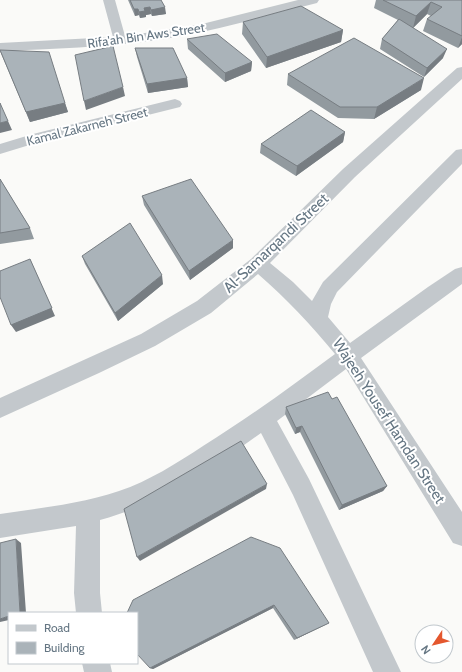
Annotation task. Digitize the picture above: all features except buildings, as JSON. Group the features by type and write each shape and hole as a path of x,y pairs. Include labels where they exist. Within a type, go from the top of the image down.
{"street":[{"path":"109,0 120,40"},
{"name":"Rifa'ah Bin Aws Street","path":"0,48 120,40 207,27 313,0"},
{"name":"Al-Samarqandi Street","path":"0,408 92,368 148,340 204,308 258,264 349,173 462,71"},
{"name":"Kamal Zakarneh Street","path":"0,149 175,104"},
{"path":"318,319 322,303 330,287 462,154"},
{"name":"Wajeeh Yousef Hamdan Street","path":"258,264 286,287 318,319 349,356 462,534"},
{"path":"0,526 88,512 120,502 153,488 200,462 264,418 410,309 462,274"},
{"path":"264,418 301,487 387,672"},
{"path":"88,512 87,593 89,612"}]}
